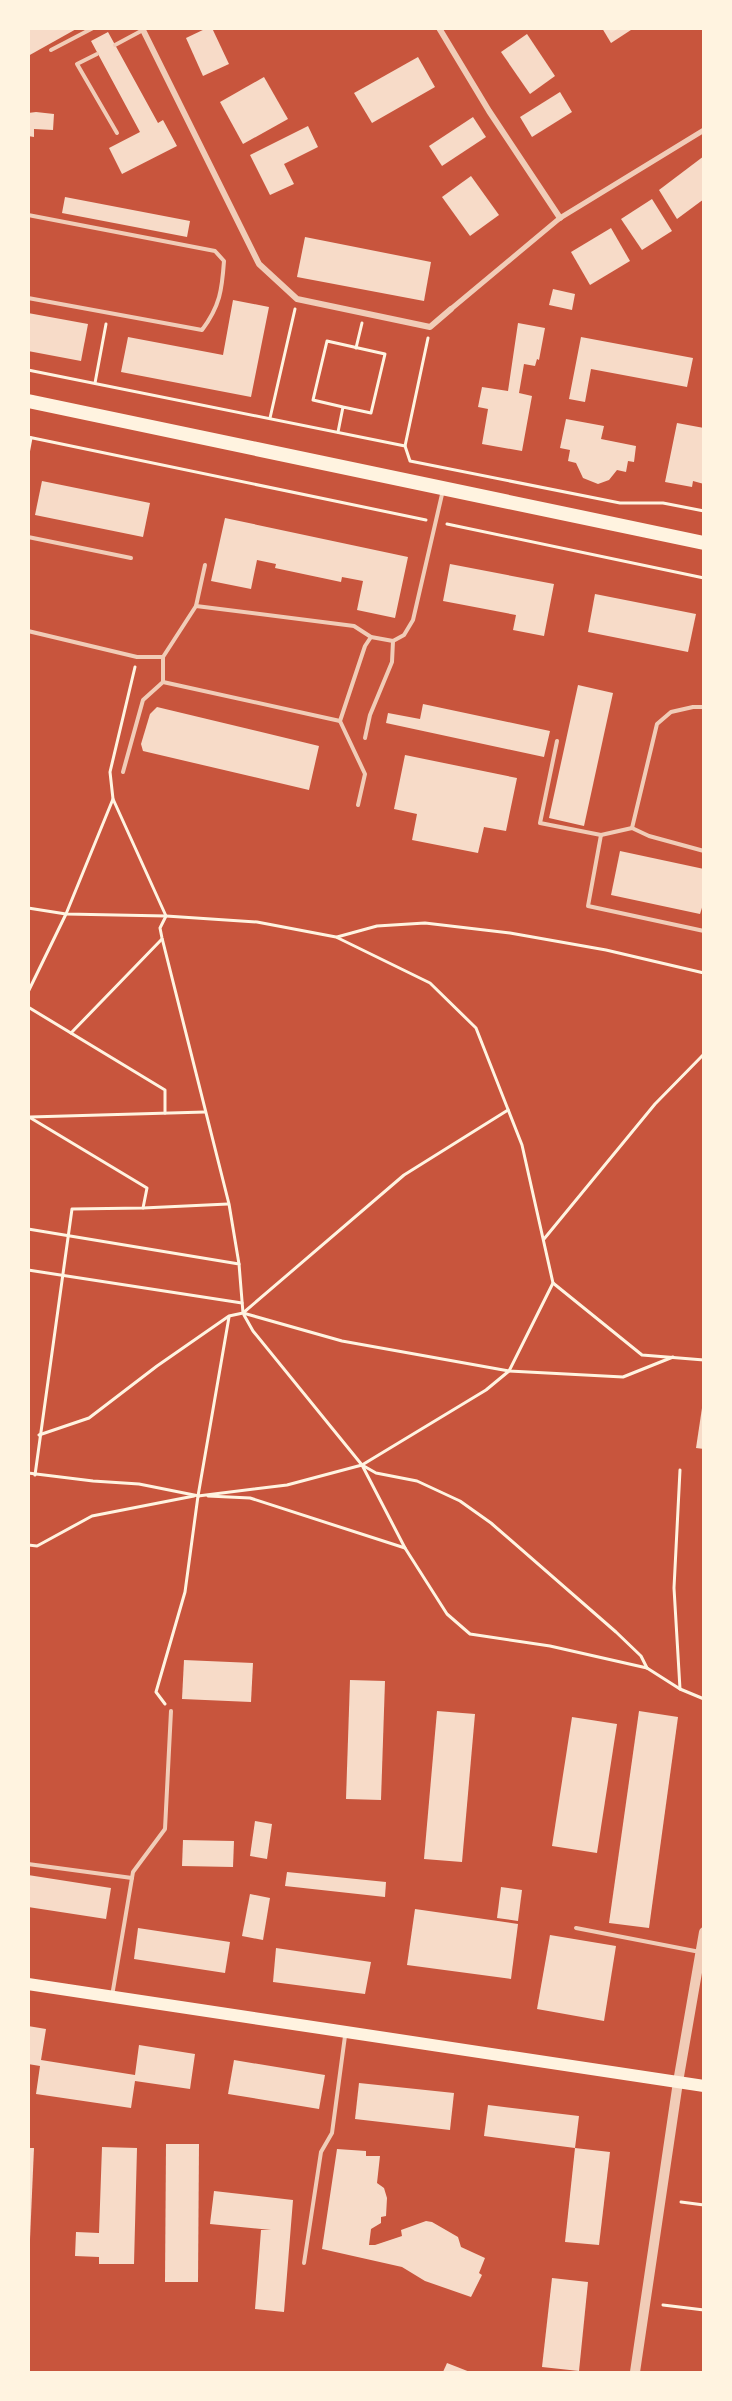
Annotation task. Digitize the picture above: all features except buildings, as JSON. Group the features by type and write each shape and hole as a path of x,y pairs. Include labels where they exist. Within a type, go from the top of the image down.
{"main road":[{"path":"28,401 704,543"},
{"path":"28,1984 704,2086"}],"street":[{"path":"439,28 489,111 560,218"},
{"path":"142,29 259,264 297,298 430,327 560,218 704,130"},
{"path":"635,2373 678,2082 704,1932"}],"lane":[{"path":"51,50 93,28"},
{"path":"115,45 142,29"},
{"path":"98,54 76,64 117,133"},
{"path":"28,215 214,251 224,261 223,288 214,313 202,330 28,298"},
{"path":"196,606 354,626 371,637 393,641 404,635 413,620 443,488"},
{"path":"28,537 131,558"},
{"path":"123,771 142,700 163,682 163,657 196,606 205,565"},
{"path":"28,631 137,657 163,657"},
{"path":"358,805 365,774 340,721 365,646 371,637"},
{"path":"365,738 370,715 392,662 393,641"},
{"path":"163,682 340,721"},
{"path":"632,828 657,724 671,712 704,707"},
{"path":"557,741 540,823 601,835 632,828 649,836 704,850"},
{"path":"601,835 588,906 704,931"},
{"path":"112,1996 133,1872 165,1829 171,1711"},
{"path":"28,1864 132,1878"},
{"path":"576,1928 700,1952"},
{"path":"304,2263 321,2152 332,2133 346,2032"}],"path":[{"path":"270,418 297,298"},
{"path":"356,348 364,312"},
{"path":"95,383 109,313"},
{"path":"430,327 405,446 410,461 620,503 663,503 704,511"},
{"path":"327,341 384,354 371,413 343,407 314,400 327,341"},
{"path":"28,370 405,446"},
{"path":"338,432 343,407"},
{"path":"28,454 30,438 704,578"},
{"path":"137,657 110,772 113,798 166,916"},
{"path":"28,992 66,914 113,798"},
{"path":"28,908 66,914 257,921 336,937 430,983 476,1028 522,1145 553,1283 642,1355 704,1360"},
{"path":"166,916 160,928 229,1204 239,1264 243,1313 253,1331 362,1465 405,1548 447,1614 470,1634 550,1646 647,1668 680,1689 704,1699"},
{"path":"336,937 377,926 424,923 510,933 596,948 704,973"},
{"path":"71,1033 162,938"},
{"path":"28,1007 165,1090 165,1113"},
{"path":"543,1240 655,1104 704,1054"},
{"path":"243,1313 404,1175 508,1110"},
{"path":"143,1208 147,1188 28,1117 205,1112"},
{"path":"35,1474 72,1209 229,1204"},
{"path":"28,1229 239,1264"},
{"path":"28,1270 242,1303"},
{"path":"28,1545 37,1546 92,1516 198,1496 287,1485 362,1465 486,1390 509,1371 553,1283"},
{"path":"39,1435 89,1418 157,1366 229,1316 243,1313 342,1341 509,1371 623,1377 673,1357"},
{"path":"171,1711 156,1692 185,1592 198,1496 229,1316"},
{"path":"362,1465 376,1473 417,1481 460,1501 491,1523 616,1632 641,1656 647,1668"},
{"path":"680,1470 674,1588 680,1689"},
{"path":"28,1473 139,1484 198,1496 250,1498 405,1548"},
{"path":"681,2202 704,2205"},
{"path":"663,2305 704,2310"}]}
